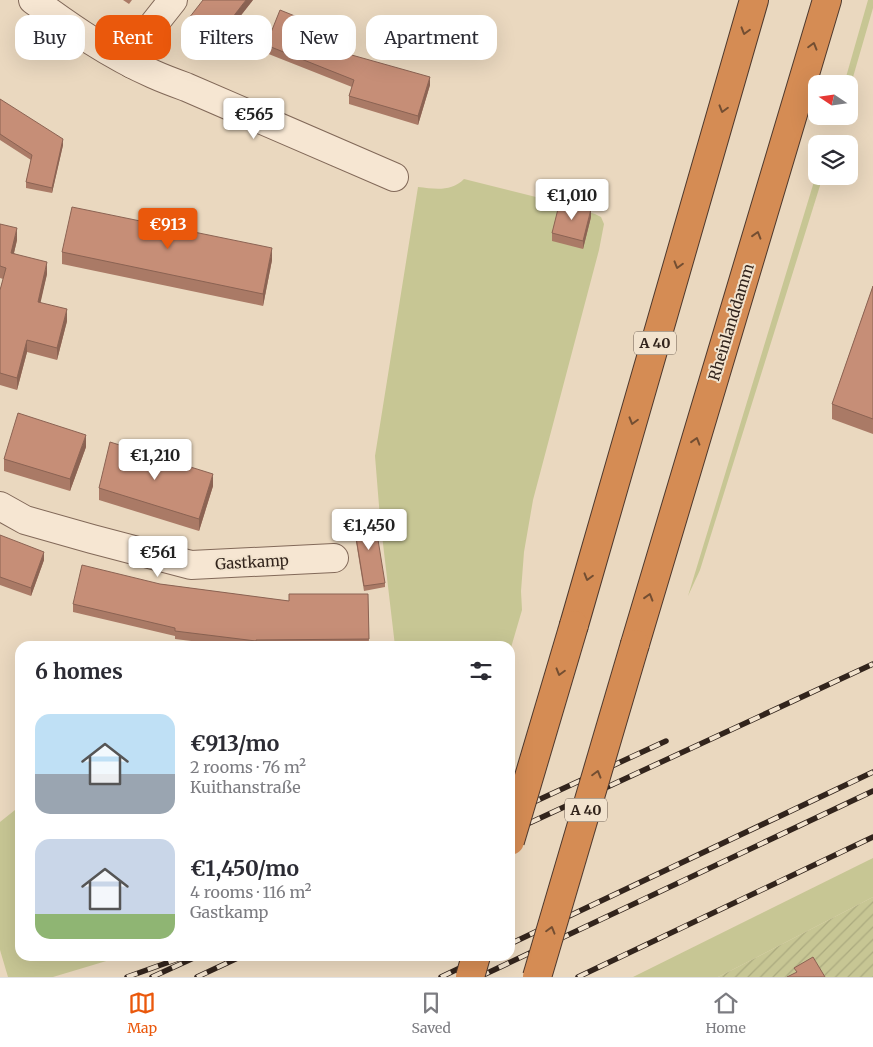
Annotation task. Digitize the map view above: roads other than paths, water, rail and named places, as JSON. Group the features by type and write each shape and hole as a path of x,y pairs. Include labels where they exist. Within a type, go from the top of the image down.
{"highway":[{"name":"A 40","path":"515,824 754,0"},
{"name":"Rheinlanddamm","path":"537,977 827,0"},
{"path":"470,977 475,961"}],"street":[{"path":"32,0 96,44 132,64 394,177"},
{"path":"132,64 150,29 172,0"},
{"name":"Gastkamp","path":"0,506 25,520 191,565 334,558"}],"railway":[{"path":"515,830 873,664"},
{"path":"515,811 666,741"},
{"path":"515,942 873,772"},
{"path":"515,960 873,791"},
{"path":"578,977 873,837"},
{"path":"127,977 172,961"},
{"path":"152,977 187,961"},
{"path":"197,977 231,961"},
{"path":"441,977 475,961"},
{"path":"479,977 513,961"}]}
